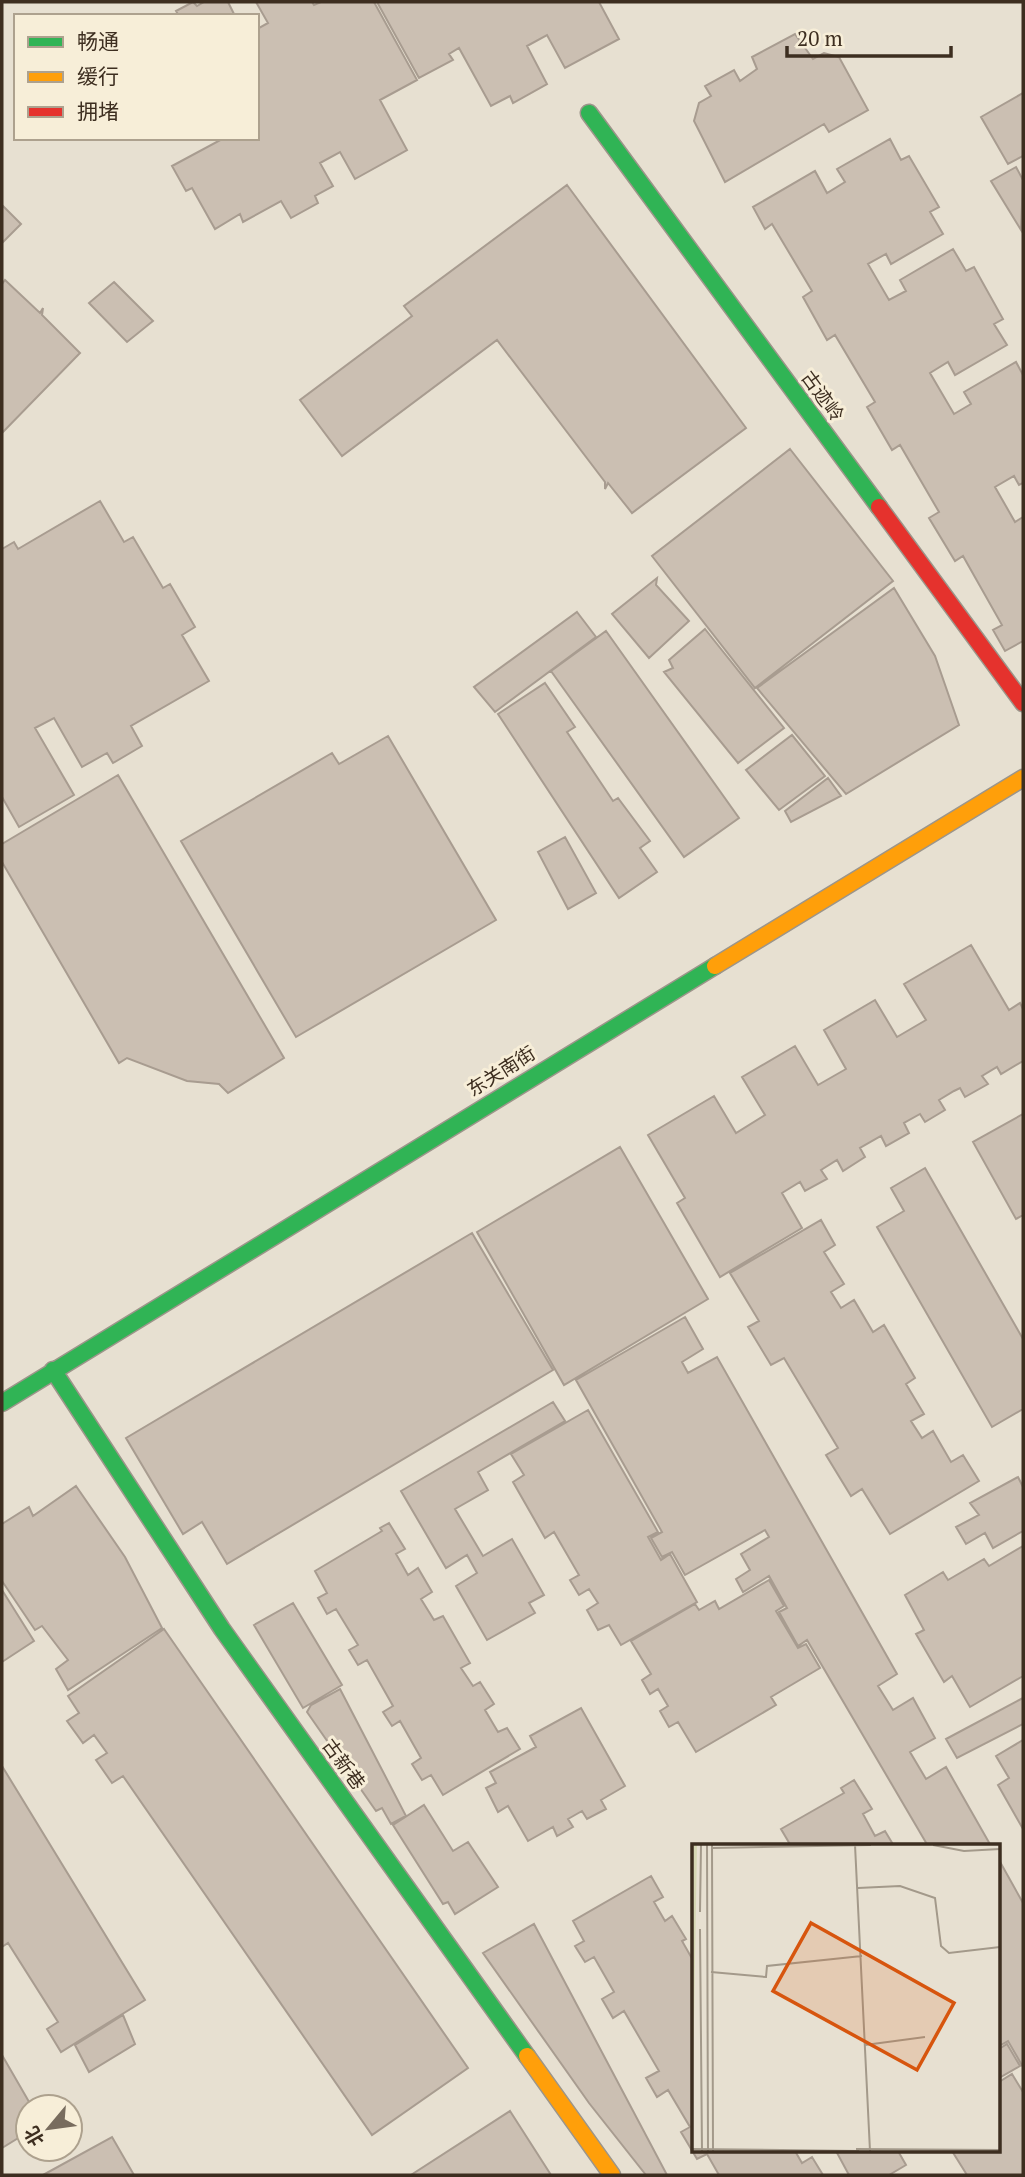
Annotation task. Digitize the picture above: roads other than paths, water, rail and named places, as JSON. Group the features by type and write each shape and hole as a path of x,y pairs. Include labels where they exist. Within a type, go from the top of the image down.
{"street":[{"name":"古迹岭","path":"589,113 1023,703"},
{"name":"东关南街","path":"2,1403 1023,778"},
{"name":"古新巷","path":"54,1370 222,1629 612,2175"}]}
